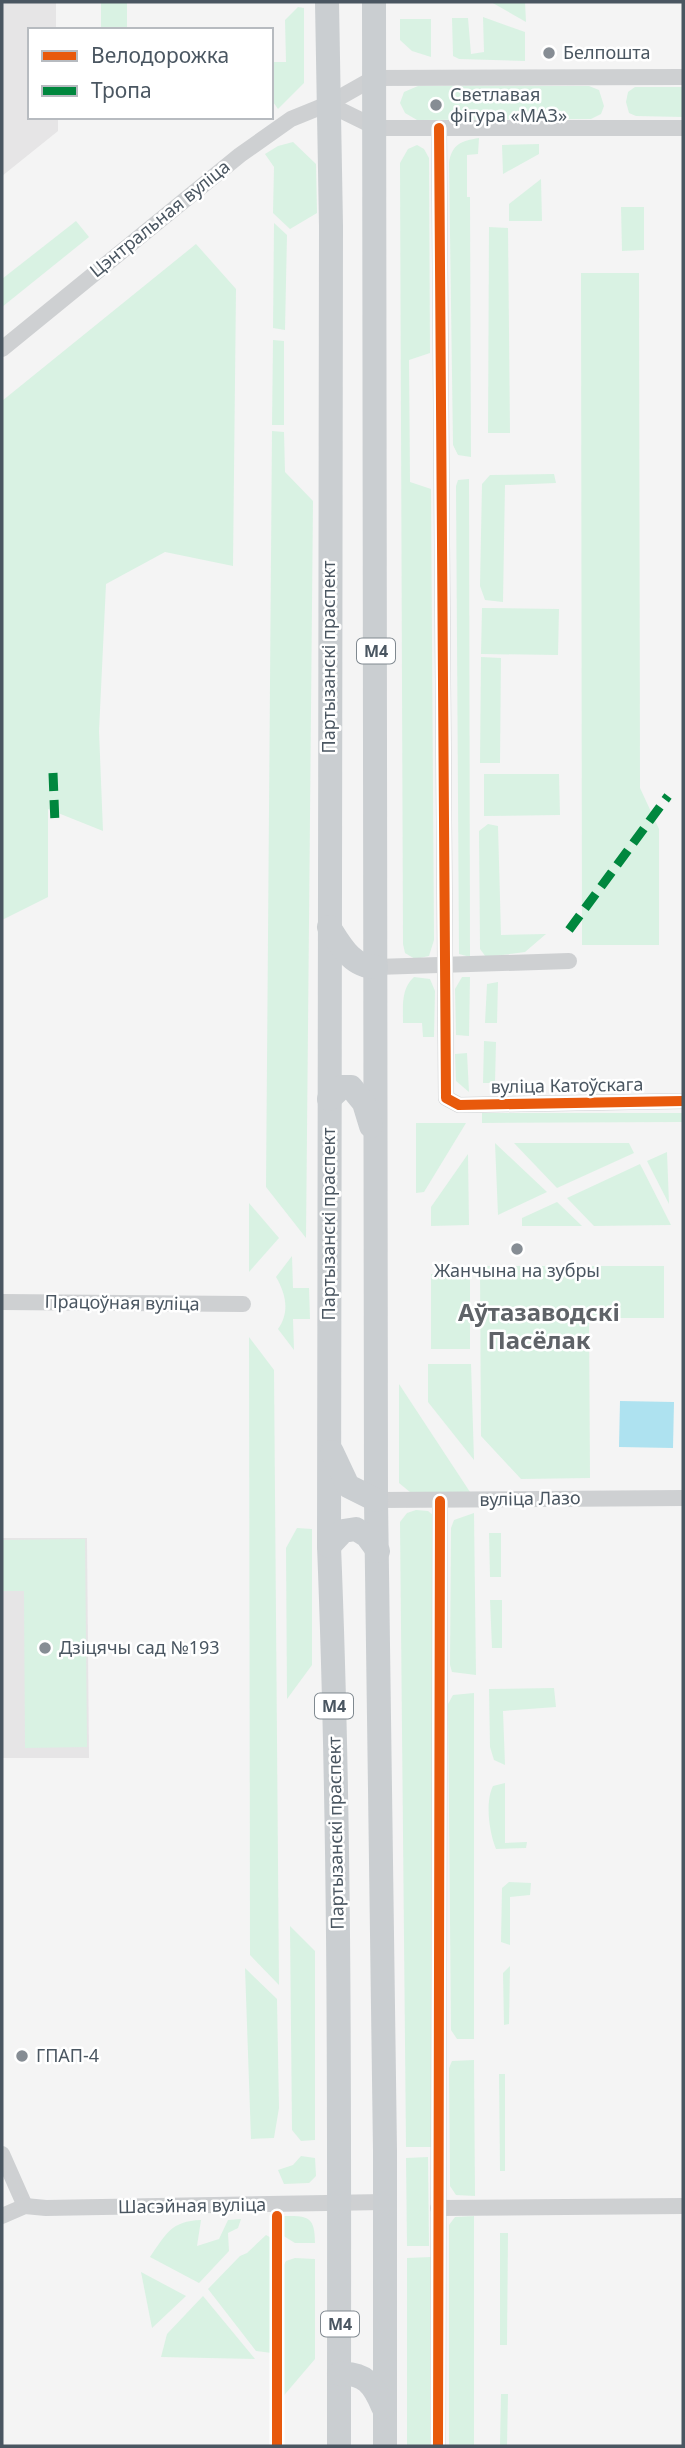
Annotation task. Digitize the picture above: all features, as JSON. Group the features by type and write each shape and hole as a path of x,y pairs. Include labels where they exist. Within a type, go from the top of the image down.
{"main road":[{"name":"Партызанскі праспект","path":"327,2 331,226 329,1546 334,1649 340,2202 339,2446"},
{"name":"М4","path":"374,2 376,1500 385,2446"},
{"path":"329,927 356,962 365,967 376,967"},
{"path":"330,1099 342,1087 351,1087 359,1094 377,1147"},
{"path":"329,1445 348,1486 376,1500"},
{"path":"329,1546 343,1531 356,1529 367,1536 378,1551"},
{"path":"339,2374 359,2375 369,2380 385,2410"}],"street":[{"name":"Цэнтральная вуліца","path":"2,349 240,155 291,119 328,104 374,78 683,77"},
{"path":"328,104 376,128 683,128"},
{"path":"439,128 444,965"},
{"path":"376,967 569,961"},
{"name":"вуліца Катоўскага","path":"444,965 445,1091 446,1098 451,1102 544,1105 683,1101"},
{"name":"Працоўная вуліца","path":"2,1302 243,1304"},
{"name":"вуліца Лазо","path":"376,1500 683,1497"},
{"path":"438,2446 440,1501"},
{"path":"2,2154 25,2206"},
{"name":"Шасэйная вуліца","path":"2,2216 25,2206 46,2208 384,2202"},
{"path":"438,2208 683,2206"}],"shaded area":[{"path":"2,2 56,2 56,28 28,28 28,119 58,119 58,131 2,176"},
{"name":"Дзіцячы сад №193","path":"2,1538 87,1538 89,1758 2,1758"}],"green space":[{"path":"101,2 127,2 127,28 101,28"},
{"path":"491,2 525,2 526,22"},
{"path":"298,7 304,8 304,83 278,109 273,102 273,62 286,62 285,20"},
{"path":"483,17 525,32 525,61 459,59 453,56 452,18 468,18 471,54 484,52"},
{"path":"400,19 431,19 431,57 412,51 400,40"},
{"path":"418,86 589,86 599,90 604,106 601,114 591,119 417,120 405,113 400,103 404,92"},
{"path":"635,87 683,87 683,117 636,116 629,113 626,102 628,92"},
{"path":"479,138 478,154 467,155 467,197 470,197 471,457 458,455 453,445 449,163 452,152 458,145"},
{"path":"293,142 316,164 317,213 290,229 273,213 274,167 265,154 278,146"},
{"path":"539,144 539,154 503,174 502,145"},
{"path":"417,145 424,149 429,158 430,353 409,360 410,482 431,489 434,940 429,956 415,959 405,953 403,944 400,163 408,149"},
{"path":"541,179 542,221 509,221 509,204"},
{"path":"621,207 644,207 644,250 622,251"},
{"path":"76,221 89,237 2,307 2,279"},
{"path":"274,223 287,235 285,330 273,328"},
{"path":"489,227 508,228 510,433 488,433"},
{"path":"196,244 236,289 233,566 165,552 106,584 99,731 103,831 48,809 48,897 2,920 2,401"},
{"path":"581,273 639,273 640,788 659,829 659,945 582,945"},
{"path":"273,340 284,341 284,425 272,425"},
{"path":"272,431 284,432 285,472 313,501 306,1238 266,1187"},
{"path":"554,474 556,483 505,485 503,602 485,600 480,586 482,484 490,475"},
{"path":"469,479 470,957 459,954 456,486 458,480"},
{"path":"482,608 559,609 558,655 481,654"},
{"path":"481,657 501,658 500,763 480,763"},
{"path":"484,774 559,774 560,815 484,816"},
{"path":"488,824 498,826 501,935 546,934 525,952 486,957 480,949 479,831"},
{"path":"414,977 430,979 435,991 434,1037 423,1037 422,1023 403,1023 405,992"},
{"path":"462,977 470,977 469,1036 456,1035 455,989"},
{"path":"498,982 497,1023 485,1023 487,984"},
{"path":"484,1041 496,1042 495,1083 483,1083"},
{"path":"467,1053 469,1092 456,1081 455,1054"},
{"path":"482,1113 683,1113 683,1122 482,1123"},
{"path":"416,1123 466,1123 424,1192 416,1193"},
{"path":"495,1143 547,1192 498,1215"},
{"path":"514,1143 629,1143 634,1153 557,1188"},
{"path":"667,1152 669,1204 647,1161"},
{"path":"468,1154 469,1225 431,1226 431,1207"},
{"path":"640,1164 671,1225 594,1226 567,1198"},
{"path":"557,1202 582,1226 522,1226 522,1218"},
{"path":"249,1203 279,1238 249,1272"},
{"path":"292,1256 293,1288 309,1288 310,1319 293,1319 294,1350 278,1329 284,1316 285,1303 276,1277"},
{"path":"480,1266 664,1266 664,1318 589,1318 590,1478 521,1479 481,1436"},
{"path":"431,1274 470,1274 470,1349 431,1349"},
{"path":"249,1337 274,1370 279,1985 250,1955"},
{"path":"428,1364 471,1364 474,1460 428,1402"},
{"path":"399,1384 470,1492 410,1492 399,1483"},
{"path":"416,1510 428,1511 434,1516 432,2147 406,2147 400,1522 407,1513"},
{"path":"474,1513 476,1675 452,1672 450,1665 451,1528 454,1520"},
{"path":"297,1528 312,1529 312,1665 287,1699 286,1548"},
{"path":"489,1533 501,1533 501,1577 490,1577"},
{"name":"Дзіцячы сад №193","path":"85,1539 87,1747 25,1748 24,1591 2,1591 2,1540"},
{"path":"490,1600 502,1600 502,1648 492,1648"},
{"path":"554,1688 556,1707 503,1711 505,1765 494,1760 490,1747 489,1689"},
{"path":"474,1693 474,2039 457,2039 451,2030 448,1704 453,1695"},
{"path":"505,1783 505,1843 527,1842 526,1848 496,1849 490,1826 489,1800 493,1786"},
{"path":"509,1882 531,1883 530,1895 510,1897 510,1945 501,1942 502,1888"},
{"path":"290,1926 315,1951 315,2140 301,2141 292,2130"},
{"path":"510,1966 509,2024 504,2025 503,1973"},
{"path":"245,1968 277,1999 279,2108 274,2138 251,2139"},
{"path":"474,2060 475,2196 456,2195 450,2186 449,2068 452,2061"},
{"path":"499,2074 505,2074 505,2171 500,2171"},
{"path":"301,2156 315,2158 316,2176 309,2183 284,2184 278,2170 293,2165"},
{"path":"428,2157 429,2246 407,2246 406,2158"},
{"path":"282,2216 308,2219 313,2227 315,2243 295,2243 282,2235"},
{"path":"474,2216 474,2446 449,2446 449,2225 455,2217"},
{"path":"241,2219 238,2228 228,2233 229,2251 199,2283 150,2257 165,2235 183,2223 201,2220 197,2246 219,2239 228,2220"},
{"path":"500,2233 508,2233 507,2345 500,2345"},
{"path":"266,2235 273,2239 272,2353 256,2351 208,2289 240,2256"},
{"path":"431,2257 430,2446 407,2446 407,2258"},
{"path":"295,2258 315,2259 315,2359 280,2400 280,2272 286,2261"},
{"path":"141,2272 186,2296 152,2328"},
{"path":"203,2296 255,2359 161,2357 167,2334"},
{"path":"501,2394 508,2394 507,2446 500,2446"}],"water":[{"path":"620,1401 674,1402 673,1448 619,1447"}],"marked path":[{"path":"53,773 55,824"},
{"path":"569,930 668,796"}],"cycle path":[{"path":"439,128 446,1098 459,1105 683,1101"},
{"path":"438,2446 440,1501"},
{"path":"277,2216 277,2446"}],"place":[{"name":"Белпошта","path":"549,53"},
{"name":"Светлавая фігура «МАЗ»","path":"436,105"},
{"name":"Жанчына на зубры","path":"517,1249"},
{"name":"Дзіцячы сад №193","path":"45,1648"},
{"name":"ГПАП-4","path":"22,2056"}],"district":[{"name":"Аўтазаводскі Пасёлак","path":"539,1327"}]}
